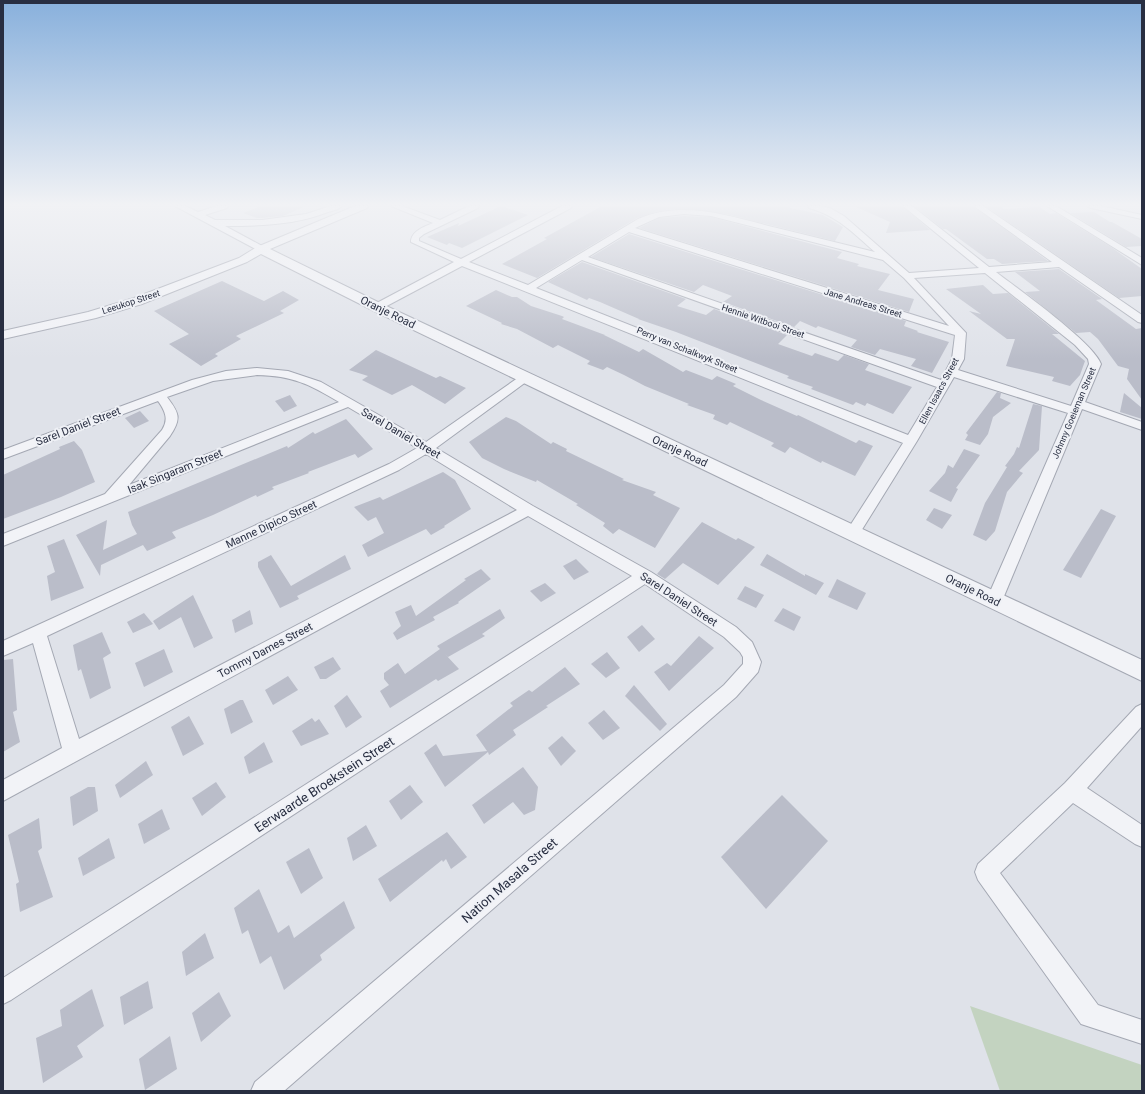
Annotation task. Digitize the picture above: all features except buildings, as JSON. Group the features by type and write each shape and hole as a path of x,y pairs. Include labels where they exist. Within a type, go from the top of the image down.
{"street":[{"name":"Leeukop Street","path":"3,335 91,315 132,303 248,257"},
{"name":"Oranje Road","path":"276,257 377,307 853,532 1142,671"},
{"path":"450,257 461,262"},
{"path":"377,307 470,257"},
{"path":"530,288 581,257"},
{"name":"Hennie Witbooi Street","path":"581,257 944,385"},
{"name":"Jane Andreas Street","path":"718,257 961,333"},
{"path":"884,257 888,258 907,276 961,333"},
{"name":"Johnny Goeieman Street","path":"972,257 1074,339 1093,358 1095,364 994,601"},
{"path":"1051,257 1142,320"},
{"name":"Perry van Schalkwyk Street","path":"461,262 530,288 912,441"},
{"path":"907,276 1061,264"},
{"name":"Ellen Isaacs Street","path":"853,532 912,441 944,385 958,359 961,333"},
{"name":"Sarel Daniel Street","path":"3,455 160,395 218,375 261,371 282,372 304,378 427,448 528,510 646,576 730,632 742,642 750,653 753,663 758,662"},
{"path":"951,372 1142,426"},
{"name":"Manne Dipico Street","path":"3,649 394,467 427,448 526,377"},
{"path":"110,497 171,427 174,417 160,395"},
{"name":"Isak Singaram Street","path":"3,540 348,403"},
{"name":"Tommy Dames Street","path":"3,792 73,752 528,510"},
{"name":"Eerwaarde Broekstein Street","path":"3,992 646,576"},
{"path":"38,633 73,752"},
{"path":"280,1091 758,662"},
{"name":"Nation Masala Street","path":"264,1091 730,690 758,662"},
{"path":"1142,713 1072,790 986,872 1090,1015 1142,1032"},
{"path":"1072,790 1142,837"}],"green space":[{"path":"970,1006 1142,1065 1142,1091 1000,1091"}]}
